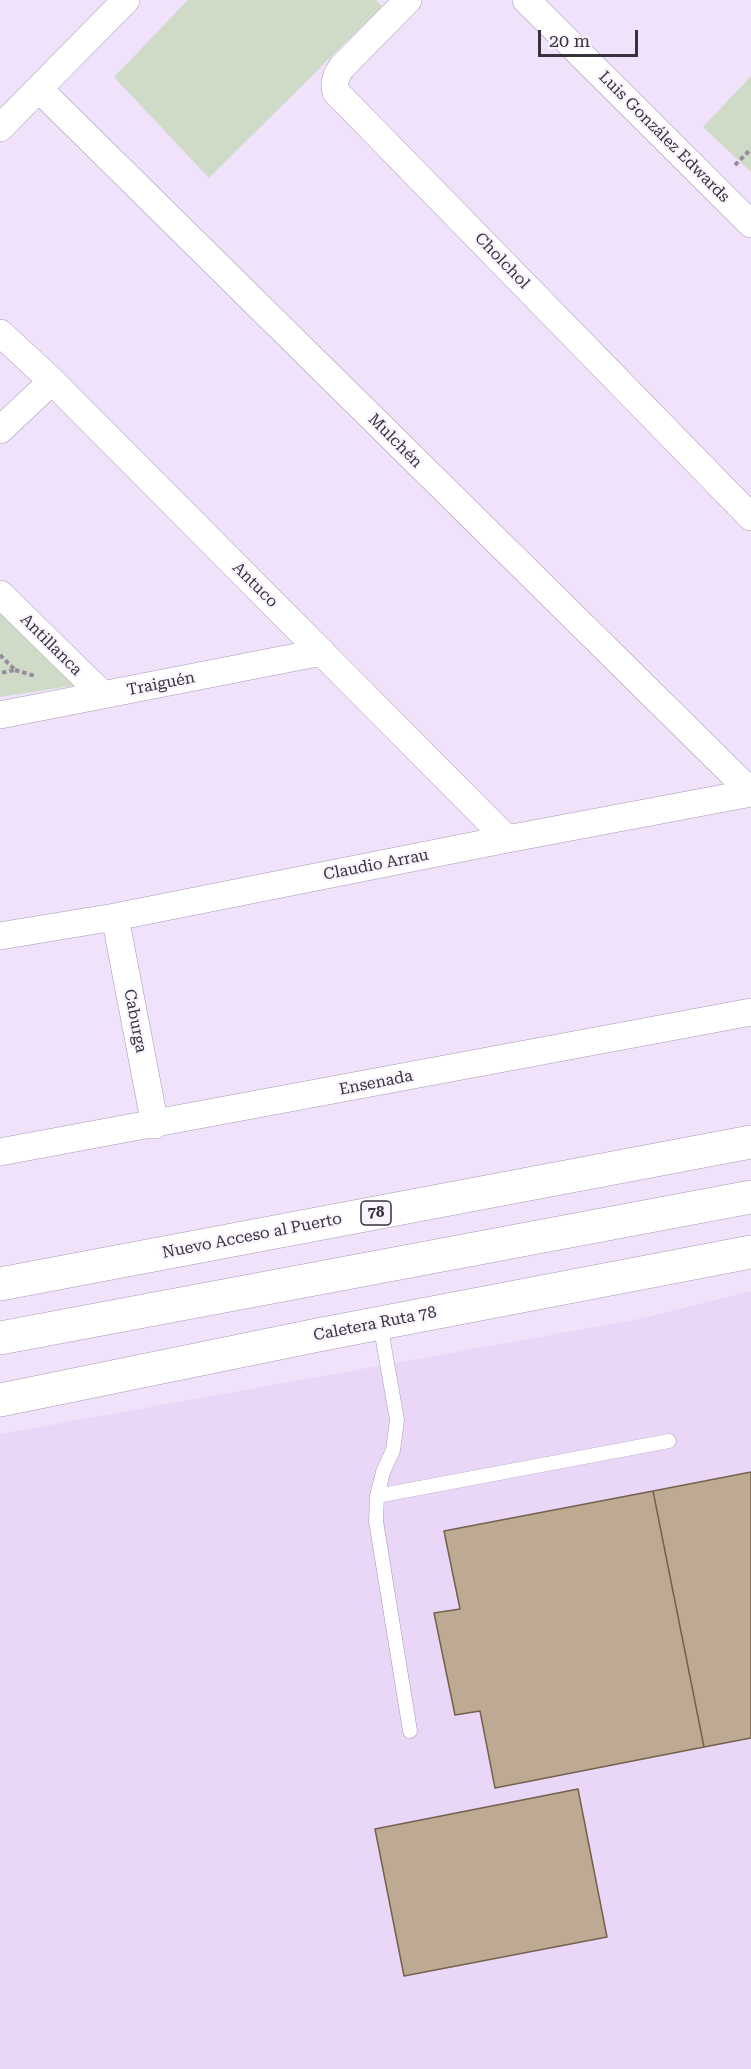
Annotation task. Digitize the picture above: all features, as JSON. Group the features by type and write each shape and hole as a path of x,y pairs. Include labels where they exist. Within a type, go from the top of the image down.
{"main road":[{"name":"Nuevo Acceso al Puerto","path":"0,1284 751,1142"},
{"path":"0,1338 751,1197"},
{"name":"Caletera Ruta 78","path":"0,1400 380,1323 751,1252"}],"street":[{"path":"4,117 39,89 126,0"},
{"name":"Cholchol","path":"408,0 342,67 334,86 336,92 751,517"},
{"name":"Luis González Edwards","path":"526,0 751,224"},
{"name":"Mulchén","path":"39,89 751,793"},
{"name":"Antuco","path":"0,333 51,381 507,839"},
{"path":"0,430 51,381"},
{"name":"Antillanca","path":"0,594 103,695"},
{"name":"Traiguén","path":"0,715 322,652"},
{"name":"Claudio Arrau","path":"0,936 115,917 751,793"},
{"name":"Caburga","path":"115,917 155,1125"},
{"name":"Ensenada","path":"0,1152 155,1125 751,1012"}],"lane":[{"path":"380,1323 397,1420 393,1450 383,1472 377,1496 376,1521 410,1731"},
{"path":"377,1496 669,1441"}],"path":[{"path":"0,655 15,670 0,673"}],"shaded area":[{"path":"751,1291 751,2069 0,2069 0,1434 634,1320"}],"green space":[{"path":"188,0 376,0 382,6 209,178 114,77"},
{"path":"751,76 751,172 703,127"},
{"path":"0,602 84,684 0,697"}],"building":[{"path":"751,1472 751,1738 704,1747 653,1491"},
{"path":"653,1491 704,1747 495,1788 480,1711 455,1715 434,1613 460,1609 444,1531"},
{"path":"578,1789 607,1937 404,1976 375,1829"}]}
